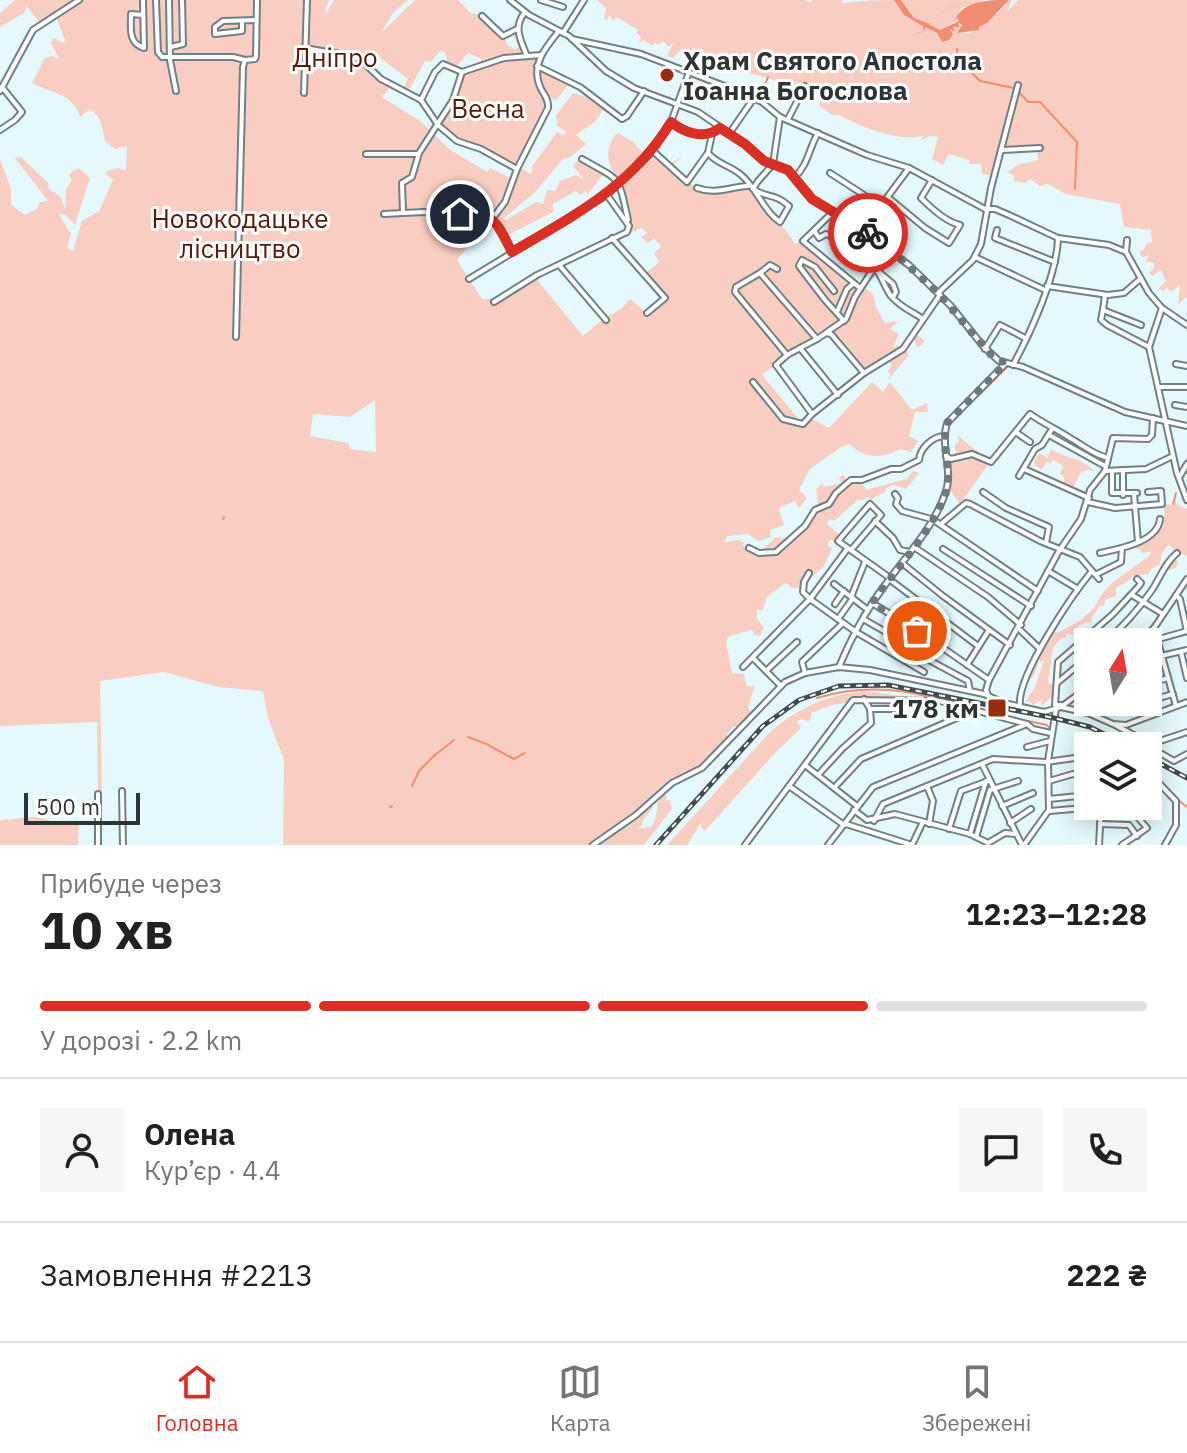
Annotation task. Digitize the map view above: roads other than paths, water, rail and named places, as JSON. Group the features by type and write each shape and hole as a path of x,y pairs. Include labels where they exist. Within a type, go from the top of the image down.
{"street":[{"path":"1,127 15,120 22,112 1,89 33,30 79,0"},
{"path":"143,0 144,48 134,43 132,38 131,14 143,15"},
{"path":"156,0 158,52 162,57 233,57 245,60 255,59 257,0"},
{"path":"169,0 170,57 176,91"},
{"path":"171,47 183,44 182,0"},
{"path":"304,93 307,0"},
{"path":"510,0 572,39 599,67 644,91 698,112 764,161 788,170 812,199 900,255 996,359 1119,409 1187,426"},
{"path":"541,0 563,7"},
{"path":"492,219 505,202 517,169 549,103 539,86 537,66 541,54 584,0"},
{"path":"525,12 518,21 517,29 527,56"},
{"path":"482,16 503,36 517,29"},
{"path":"242,21 242,31 215,34 219,23 242,21 256,20"},
{"path":"572,39 641,54 754,98 780,117 867,155 909,168 987,210 995,209 1058,238 1101,244 1126,252"},
{"path":"304,48 352,56 362,61 381,79 421,100 438,125 457,141 481,149 517,169"},
{"path":"421,100 439,65 462,72 499,60 541,54"},
{"path":"236,337 245,60"},
{"path":"537,66 580,87 622,119 644,91"},
{"path":"403,212 402,184 412,177 419,153 456,94 462,72"},
{"path":"469,279 607,195 653,151 671,122 689,72"},
{"path":"753,382 783,419 803,424 864,373 900,352 939,294 975,257 983,239 987,210 1018,85"},
{"path":"788,119 805,86"},
{"path":"729,134 754,98"},
{"path":"697,188 721,192 751,187 773,164 780,117"},
{"path":"671,122 689,133 712,134 720,128"},
{"path":"795,177 807,161 808,151 818,133"},
{"path":"653,151 685,182 689,182 708,153 712,134"},
{"path":"1002,150 1040,148"},
{"path":"366,154 419,153"},
{"path":"708,153 719,164 742,175 751,187 772,215 780,222 789,205 773,194 760,194 751,187"},
{"path":"494,302 627,232 629,226 619,183 608,171 582,159"},
{"path":"863,230 909,168"},
{"path":"830,173 881,206"},
{"path":"889,198 948,243 960,225 948,221 922,200 932,180"},
{"path":"607,195 629,226"},
{"path":"833,212 803,241 860,288"},
{"path":"384,214 483,214 492,219 512,252"},
{"path":"919,233 925,228"},
{"path":"997,230 995,238 1055,262"},
{"path":"815,232 819,238 826,234 838,239 874,267 905,310 923,319"},
{"path":"612,238 665,298 647,313"},
{"path":"1013,365 1046,288 1055,262 1058,238"},
{"path":"1127,240 1126,252 1140,279 1162,308 1187,325"},
{"path":"812,414 776,365 787,355 844,321 860,288 887,248"},
{"path":"975,257 1046,288 1105,295 1124,293 1140,279"},
{"path":"834,291 815,267 802,260 799,266 844,321"},
{"path":"777,269 770,265 736,287 735,292 787,355"},
{"path":"560,266 606,320"},
{"path":"760,273 817,339"},
{"path":"837,312 848,286 854,284"},
{"path":"1105,295 1103,322 1149,347"},
{"path":"1162,308 1149,347 1173,456 1187,500"},
{"path":"1103,310 1141,325"},
{"path":"994,322 1025,338"},
{"path":"985,349 1000,325"},
{"path":"826,333 834,336 864,373"},
{"path":"800,348 838,395"},
{"path":"839,667 872,603 912,549 947,490 947,423 1006,363"},
{"path":"1176,364 1187,366"},
{"path":"1158,387 1187,387"},
{"path":"1175,405 1187,407"},
{"path":"946,456 951,459 975,454 991,462 1030,414 1105,469 1146,469 1173,456"},
{"path":"988,695 989,680 1048,571 1076,530 1091,487 1105,469 1113,438 1148,439 1152,435 1153,418"},
{"path":"1051,432 1071,438 1088,451 1105,457"},
{"path":"1019,476 1034,450 1051,432"},
{"path":"1017,433 1030,442"},
{"path":"749,548 759,553 779,550 797,530 805,526 815,510 829,504 851,480 862,480 912,465 919,460 921,452 934,437 945,436"},
{"path":"1180,476 1187,464"},
{"path":"1024,469 1111,508 1162,504 1161,491 1148,492"},
{"path":"1123,470 1123,495"},
{"path":"1112,471 1112,492 1123,495 1136,493 1138,542"},
{"path":"983,492 1010,510 1049,527 1046,543"},
{"path":"895,494 898,497 896,504 902,511 941,524 1038,591"},
{"path":"941,524 966,503 1085,560 1096,575"},
{"path":"743,667 810,599 850,549 875,521 881,512 868,504 838,541 850,549 865,562 890,579 978,646"},
{"path":"1100,553 1138,542 1157,529 1160,519"},
{"path":"875,521 893,538 900,550 912,549 988,597 1040,649"},
{"path":"1020,706 1023,682 1078,589 1121,562 1122,548"},
{"path":"943,549 1031,606"},
{"path":"1121,628 1143,602 1167,561 1177,553"},
{"path":"805,673 802,662 841,621 865,562"},
{"path":"902,563 1010,645"},
{"path":"1048,571 1078,589"},
{"path":"809,573 803,592 810,599 856,632 924,672"},
{"path":"1098,628 1141,584 1137,579"},
{"path":"1154,628 1187,579"},
{"path":"834,584 868,610"},
{"path":"835,604 844,591"},
{"path":"1132,595 1163,614"},
{"path":"1162,638 1187,631 1180,599 1176,595"},
{"path":"872,603 989,680"},
{"path":"863,619 968,681 970,691"},
{"path":"967,665 989,630"},
{"path":"767,670 797,642"},
{"path":"1074,649 1058,662 1055,705 1074,710"},
{"path":"1163,656 1187,650"},
{"path":"1162,652 1176,706"},
{"path":"1181,652 1187,678"},
{"path":"753,658 781,686"},
{"path":"921,681 929,660"},
{"path":"593,845 636,815 672,783 702,768 781,686 805,673 839,667 870,670 988,695 1004,703 1046,712 1061,707 1074,697"},
{"path":"1057,683 1074,669"},
{"path":"1162,680 1168,678"},
{"path":"1162,697 1173,694"},
{"path":"818,775 871,723 870,709 864,699"},
{"path":"745,845 853,700 940,701 1051,733"},
{"path":"1113,724 1130,724 1187,702"},
{"path":"982,764 987,781 1024,845 1049,811 1050,741 1061,707"},
{"path":"870,709 900,709"},
{"path":"834,788 861,759 974,711"},
{"path":"1093,716 1126,732"},
{"path":"828,845 877,785 1027,724"},
{"path":"1162,741 1187,732"},
{"path":"1027,747 1050,741"},
{"path":"1162,754 1174,761 1187,754"},
{"path":"874,821 880,806 997,759 1048,761 1074,758"},
{"path":"805,765 867,820 874,821 893,814 970,834 988,843 1005,833 1015,834"},
{"path":"1049,781 1074,774"},
{"path":"949,830 961,791 987,781"},
{"path":"970,834 987,781"},
{"path":"976,837 988,793 1018,781"},
{"path":"789,786 845,824 912,845 927,823 933,801 927,786"},
{"path":"1162,786 1176,801 1176,825 1165,845"},
{"path":"122,791 123,845"},
{"path":"1002,807 1033,793"},
{"path":"98,794 98,845"},
{"path":"1049,799 1074,796"},
{"path":"1010,823 1031,809"},
{"path":"1049,811 1074,810"},
{"path":"1099,845 1100,820"},
{"path":"1122,845 1132,842 1147,828 1140,820"},
{"path":"1100,824 1129,825 1137,836"}],"waterway":[{"path":"957,49 958,59 980,81 1014,88"},
{"path":"761,94 768,77"},
{"path":"1019,92 1028,102 1040,102 1077,142 1075,189"},
{"path":"977,397 1009,365"},
{"path":"1187,468 1187,473"},
{"path":"1173,504 1176,493"},
{"path":"817,698 847,691 876,690 906,692 936,699"},
{"path":"1008,717 1047,725 1051,730"},
{"path":"468,737 489,745"},
{"path":"435,755 454,740"},
{"path":"490,746 514,759 525,753"},
{"path":"420,770 435,755"},
{"path":"412,786 419,771"},
{"path":"1176,798 1187,807"}],"railway":[{"path":"656,845 763,726 799,700 839,686 888,685 1054,718 1100,732"},
{"path":"1162,765 1187,778"}],"place":[{"name":"Храм Святого Апостола Іоанна Богослова","path":"667,75"},
{"name":"178 км","path":"997,708"}],"park label":[{"name":"Дніпро","path":"335,57"},
{"name":"Весна","path":"488,108"},
{"name":"Новокодацьке лісництво","path":"240,233"}]}
